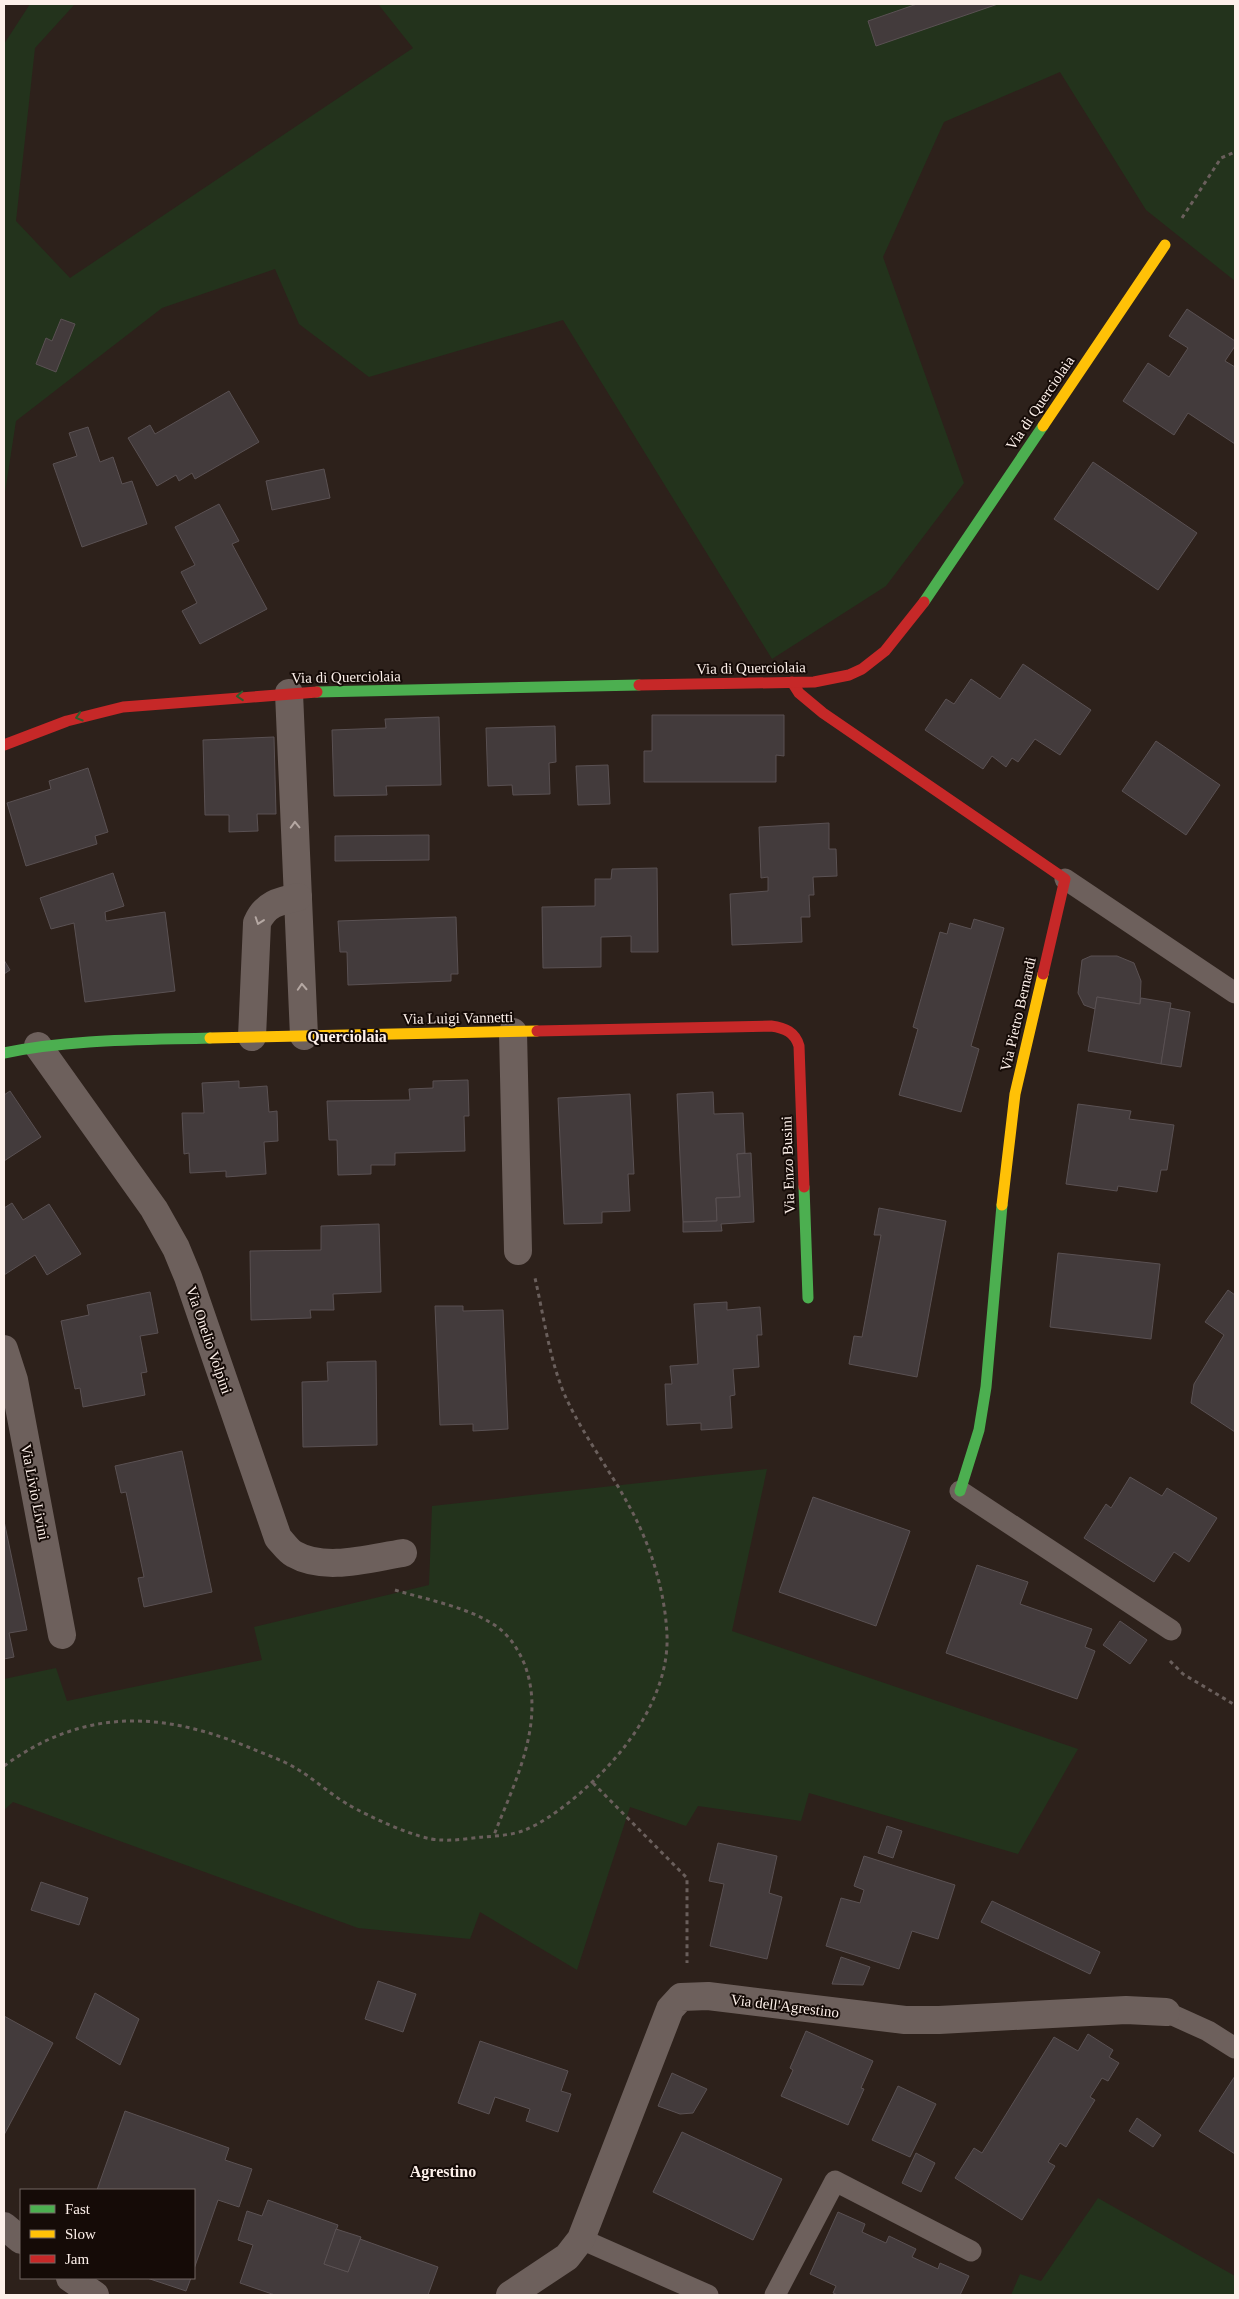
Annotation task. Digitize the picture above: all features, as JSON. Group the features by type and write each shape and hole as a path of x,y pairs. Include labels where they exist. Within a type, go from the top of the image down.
{"street":[{"name":"Via di Querciolaia","path":"4,745 67,721 107,710 208,698 289,693 792,682 835,679 856,673 877,658 904,629 922,605 1165,245"},
{"path":"792,682 799,693 823,713 1065,879"},
{"path":"289,693 304,1036"},
{"name":"Via Pietro Bernardi","path":"960,1491 979,1430 986,1387 1006,1165 1015,1094 1065,879"},
{"path":"252,1037 257,923 264,910 269,906 298,897"},
{"name":"Via Luigi Vannetti","path":"4,1053 38,1046 128,1040 771,1026 783,1028 792,1033"},
{"path":"513,1032 518,1250"},
{"name":"Via Enzo Busini","path":"792,1033 799,1046 808,1298"},
{"name":"Via Onelio Volpini","path":"38,1046 154,1208 176,1248 278,1538 292,1553 311,1560 336,1562 403,1553"},
{"name":"Via Livio Livini","path":"4,1349 14,1380 62,1635"},
{"path":"510,2295 566,2257 581,2239 670,2009 677,2000 687,1995"},
{"name":"Via dell'Agrestino","path":"687,1995 905,2020 940,2020 1126,2010 1166,2012"},
{"path":"4,2226 20,2239"},
{"path":"71,2279 95,2295"}],"lane":[{"path":"1065,879 1235,993"},
{"path":"960,1491 1171,1630"},
{"name":"Via dell'Agrestino","path":"1166,2012 1208,2031 1235,2048"},
{"path":"775,2295 835,2180 970,2251"},
{"path":"581,2239 708,2295"}],"path":[{"path":"1165,245 1221,158 1235,152"},
{"path":"4,1766 57,1735 93,1724 110,1720 170,1722 229,1740 295,1768 348,1804 416,1836 440,1840 494,1836 524,1830 559,1810 593,1783 621,1752 649,1709 662,1674 667,1638 661,1592 649,1549 630,1506 572,1409 560,1384 534,1270 518,1250"},
{"path":"360,1560 366,1571 382,1585 470,1614 496,1626 506,1634 520,1654 530,1681 533,1714 525,1753 494,1836"},
{"path":"1171,1630 1167,1652 1174,1667 1235,1705"},
{"path":"593,1783 687,1878 687,1995"}],"green space":[{"path":"30,4 75,4 35,48 16,221 70,278 413,48 378,4 1235,4 1235,281 1146,210 1060,72 944,122 883,257 964,483 886,586 772,659 563,320 369,377 299,324 275,269 162,308 16,421 4,499 4,44"},
{"path":"767,1469 732,1631 1078,1749 1018,1854 809,1793 801,1821 698,1806 686,1826 630,1807 577,1970 480,1912 470,1939 358,1928 13,1802 4,1810 4,1679 56,1668 67,1701 262,1660 254,1627 429,1585 432,1506"},
{"path":"1098,2198 1235,2276 1235,2295 1011,2295 1020,2274 1041,2281"}],"building":[{"path":"917,4 998,4 876,46 868,21"},
{"path":"1187,309 1235,341 1235,346 1225,361 1235,367 1235,444 1188,413 1174,435 1123,401 1148,363 1169,377 1188,348 1169,336"},
{"path":"61,319 75,324 56,372 36,364 46,338 52,341"},
{"path":"229,391 259,442 195,479 192,473 179,481 176,475 157,486 128,438 150,425 155,434"},
{"path":"88,427 100,462 113,457 122,484 132,481 147,524 82,547 53,464 77,456 69,433"},
{"path":"1093,462 1197,533 1158,590 1054,519"},
{"path":"324,469 330,498 272,510 266,481"},
{"path":"219,504 239,541 232,544 267,609 200,644 182,611 197,603 181,572 195,565 175,527"},
{"path":"1023,664 1091,710 1060,755 1035,739 1018,762 1012,758 1006,767 992,756 983,769 925,730 946,699 954,704 971,679 1000,699"},
{"path":"652,715 784,715 784,756 776,755 776,782 644,782 644,751 652,751"},
{"path":"439,717 441,785 386,786 387,795 334,796 332,730 386,728 385,719"},
{"path":"555,726 556,762 549,763 550,794 513,795 512,785 488,786 486,728"},
{"path":"274,737 276,814 257,814 258,831 229,832 229,815 205,815 203,740"},
{"path":"1156,741 1220,785 1186,835 1122,791"},
{"path":"608,765 610,804 578,805 576,766"},
{"path":"88,768 108,832 95,836 97,844 26,866 7,803 51,789 49,781"},
{"path":"829,823 829,849 836,849 837,876 813,877 814,895 809,895 810,917 801,917 802,942 732,945 730,894 768,891 768,877 761,878 759,827"},
{"path":"429,835 429,860 335,861 335,836"},
{"path":"657,868 658,952 631,952 631,936 601,937 601,967 543,968 542,907 595,906 595,879 611,879 612,869"},
{"path":"113,873 124,906 105,912 106,921 165,912 175,991 85,1002 74,923 51,929 40,898"},
{"path":"456,917 458,974 451,974 451,981 348,985 347,952 340,952 338,921"},
{"path":"974,919 1004,928 971,1046 979,1049 961,1112 899,1095 918,1029 913,1027 940,932 947,934 950,923 971,929"},
{"path":"1091,956 1117,956 1134,963 1141,981 1140,1004 1097,997 1095,1009 1084,1005 1078,993 1082,960"},
{"path":"4,960 10,970 4,974"},
{"path":"1097,997 1140,1004 1141,998 1171,1003 1161,1064 1088,1051"},
{"path":"1170,1008 1190,1012 1181,1067 1161,1064"},
{"path":"468,1080 469,1116 464,1116 465,1151 395,1153 395,1165 371,1165 371,1174 338,1175 337,1140 329,1140 327,1101 410,1100 409,1089 433,1088 433,1081"},
{"path":"239,1081 239,1088 267,1086 269,1112 277,1111 278,1141 264,1142 266,1174 226,1177 226,1171 190,1173 189,1153 184,1154 182,1113 204,1113 202,1083"},
{"path":"10,1091 41,1137 4,1161 4,1095"},
{"path":"713,1092 714,1114 743,1113 745,1153 737,1154 740,1197 716,1198 717,1221 683,1222 677,1094"},
{"path":"630,1094 634,1174 628,1174 630,1211 602,1212 602,1223 564,1224 558,1098"},
{"path":"1078,1104 1131,1111 1129,1119 1174,1125 1167,1170 1161,1170 1157,1192 1118,1186 1117,1191 1066,1184"},
{"path":"751,1153 754,1222 721,1224 722,1231 683,1232 683,1222 717,1221 716,1198 740,1197 737,1154"},
{"path":"12,1203 23,1220 49,1204 81,1254 47,1275 35,1255 4,1275 4,1208"},
{"path":"879,1208 946,1221 917,1377 849,1364 854,1336 862,1337 881,1235 874,1235"},
{"path":"379,1224 381,1292 333,1294 334,1310 310,1310 311,1318 251,1320 250,1251 321,1250 321,1226"},
{"path":"1058,1253 1160,1264 1151,1339 1050,1327"},
{"path":"1228,1290 1235,1295 1235,1432 1191,1403 1194,1384 1224,1335 1205,1322"},
{"path":"150,1292 158,1333 140,1336 147,1372 141,1373 145,1395 83,1407 80,1388 75,1389 61,1321 89,1315 87,1305"},
{"path":"727,1302 727,1310 760,1307 762,1335 757,1335 759,1367 733,1369 735,1395 730,1396 732,1428 701,1430 701,1423 667,1425 665,1384 672,1384 670,1366 698,1364 694,1304"},
{"path":"435,1306 463,1306 463,1311 503,1310 508,1429 473,1431 473,1424 440,1425"},
{"path":"376,1361 377,1445 303,1447 302,1382 328,1381 327,1362"},
{"path":"182,1451 212,1592 144,1607 138,1578 144,1577 126,1492 121,1493 115,1466"},
{"path":"1130,1477 1162,1496 1167,1488 1217,1518 1189,1562 1174,1552 1154,1582 1084,1538 1106,1504 1111,1508"},
{"path":"813,1497 910,1531 876,1626 779,1592"},
{"path":"4,1521 27,1630 9,1633 14,1657 4,1659"},
{"path":"977,1565 1028,1582 1020,1604 1092,1629 1085,1647 1095,1651 1077,1699 946,1653"},
{"path":"1120,1621 1147,1640 1130,1664 1103,1645"},
{"path":"887,1826 902,1831 893,1858 878,1853"},
{"path":"718,1843 777,1856 769,1893 782,1897 767,1959 710,1946 724,1884 709,1881"},
{"path":"864,1856 955,1885 938,1939 912,1931 899,1969 826,1946 841,1898 860,1903 864,1890 854,1886"},
{"path":"41,1882 88,1898 79,1925 31,1910"},
{"path":"992,1901 1100,1952 1090,1974 981,1922"},
{"path":"841,1957 870,1967 863,1985 832,1984"},
{"path":"378,1981 416,1994 403,2032 365,2019"},
{"path":"95,1993 139,2019 120,2065 76,2038"},
{"path":"4,2016 53,2043 4,2135"},
{"path":"806,2031 873,2061 861,2088 864,2089 848,2125 781,2096 793,2070 790,2068"},
{"path":"1088,2034 1113,2050 1109,2057 1119,2063 1108,2081 1102,2078 1090,2097 1095,2100 1066,2147 1060,2143 1048,2162 1055,2166 1022,2220 955,2178 974,2148 982,2153 1054,2037 1078,2051"},
{"path":"480,2041 568,2071 561,2091 571,2094 558,2132 526,2121 530,2109 495,2097 489,2114 458,2103"},
{"path":"672,2073 707,2089 693,2113 680,2114 658,2106"},
{"path":"1235,2076 1235,2154 1199,2131"},
{"path":"898,2086 936,2104 910,2157 872,2140"},
{"path":"125,2111 229,2148 225,2160 252,2169 239,2207 218,2200 195,2266 195,2189 97,2189"},
{"path":"1137,2118 1161,2135 1153,2147 1129,2131"},
{"path":"682,2132 782,2179 753,2240 653,2192"},
{"path":"916,2153 935,2163 921,2192 902,2183"},
{"path":"268,2200 338,2225 324,2264 348,2272 360,2239 438,2267 428,2295 275,2295 240,2283 253,2245 238,2240 247,2211 262,2216"},
{"path":"838,2212 865,2224 862,2232 886,2243 889,2236 916,2249 912,2257 938,2269 940,2263 969,2276 960,2295 838,2295 833,2293 836,2286 810,2274"},
{"path":"336,2229 361,2237 348,2272 324,2264"},
{"path":"150,2279 191,2279 186,2291"}],"traffic: fast":[{"path":"924,602 1043,426"},
{"path":"317,692 639,685"},
{"path":"4,1053 29,1048 80,1043 210,1038"},
{"path":"804,1187 808,1298"},
{"path":"960,1491 979,1430 986,1387 1002,1205"}],"traffic: slow":[{"path":"1043,426 1165,245"},
{"path":"1002,1205 1015,1094 1043,974"},
{"path":"210,1038 537,1031"}],"traffic: jam":[{"path":"639,685 814,682 849,675 862,669 885,651 924,602"},
{"path":"792,682 799,693 823,713 1065,879 1043,974"},
{"path":"4,745 67,721 123,707 317,692"},
{"path":"537,1031 771,1026 789,1032 795,1037 799,1046 804,1187"}],"district":[{"name":"Querciolaia","path":"347,1036"},
{"name":"Agrestino","path":"443,2171"}]}
